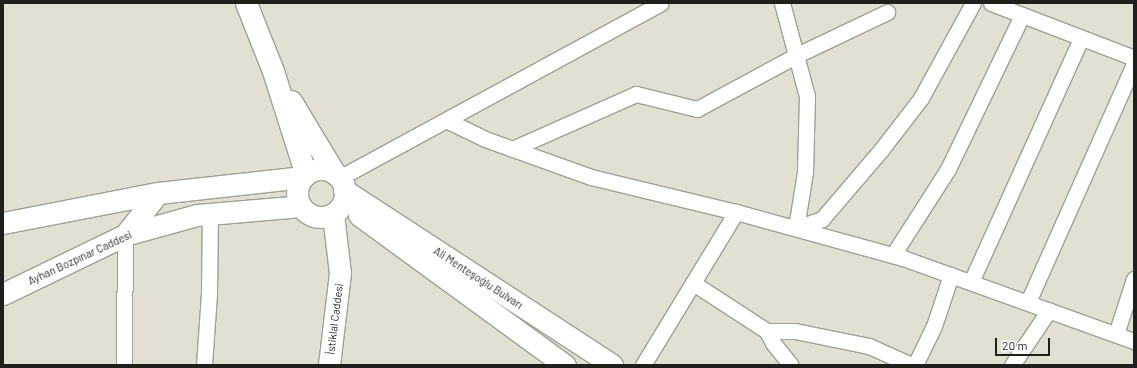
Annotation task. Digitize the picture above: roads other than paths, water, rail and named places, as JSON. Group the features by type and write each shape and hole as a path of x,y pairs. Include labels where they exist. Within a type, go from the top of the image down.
{"street":[{"path":"246,3 273,71 305,176 297,189 301,206 315,216 339,192 446,120 662,3"},
{"path":"782,3 807,96 805,172 796,228"},
{"path":"796,228 822,220 881,150 921,98 973,3"},
{"path":"992,3 1134,58"},
{"path":"512,149 636,94 697,109 796,55 887,12"},
{"path":"893,256 948,169 1022,15"},
{"path":"971,282 1081,38"},
{"path":"1028,302 1134,64"},
{"path":"273,71 339,192"},
{"path":"446,120 512,149 591,177 736,212 893,256 1028,302 1134,341"},
{"path":"3,223 158,193 305,176 318,170 339,192"},
{"name":"İstiklal Caddesi","path":"329,365 340,273 339,192"},
{"name":"Ali Menteşoğlu Bulvarı","path":"339,192 565,365"},
{"name":"Ali Menteşoğlu Bulvarı","path":"339,192 612,365"},
{"path":"124,365 125,235 158,193"},
{"name":"Ayhan Bozpınar Caddesi","path":"3,294 125,235 196,215 301,206"},
{"path":"643,365 736,212"},
{"path":"204,365 209,293 210,214"},
{"path":"767,331 795,331 869,346 913,365 934,326 951,275"},
{"path":"1116,334 1134,279"},
{"path":"693,283 767,331 773,343 791,365"},
{"path":"1012,365 1049,310"}]}
